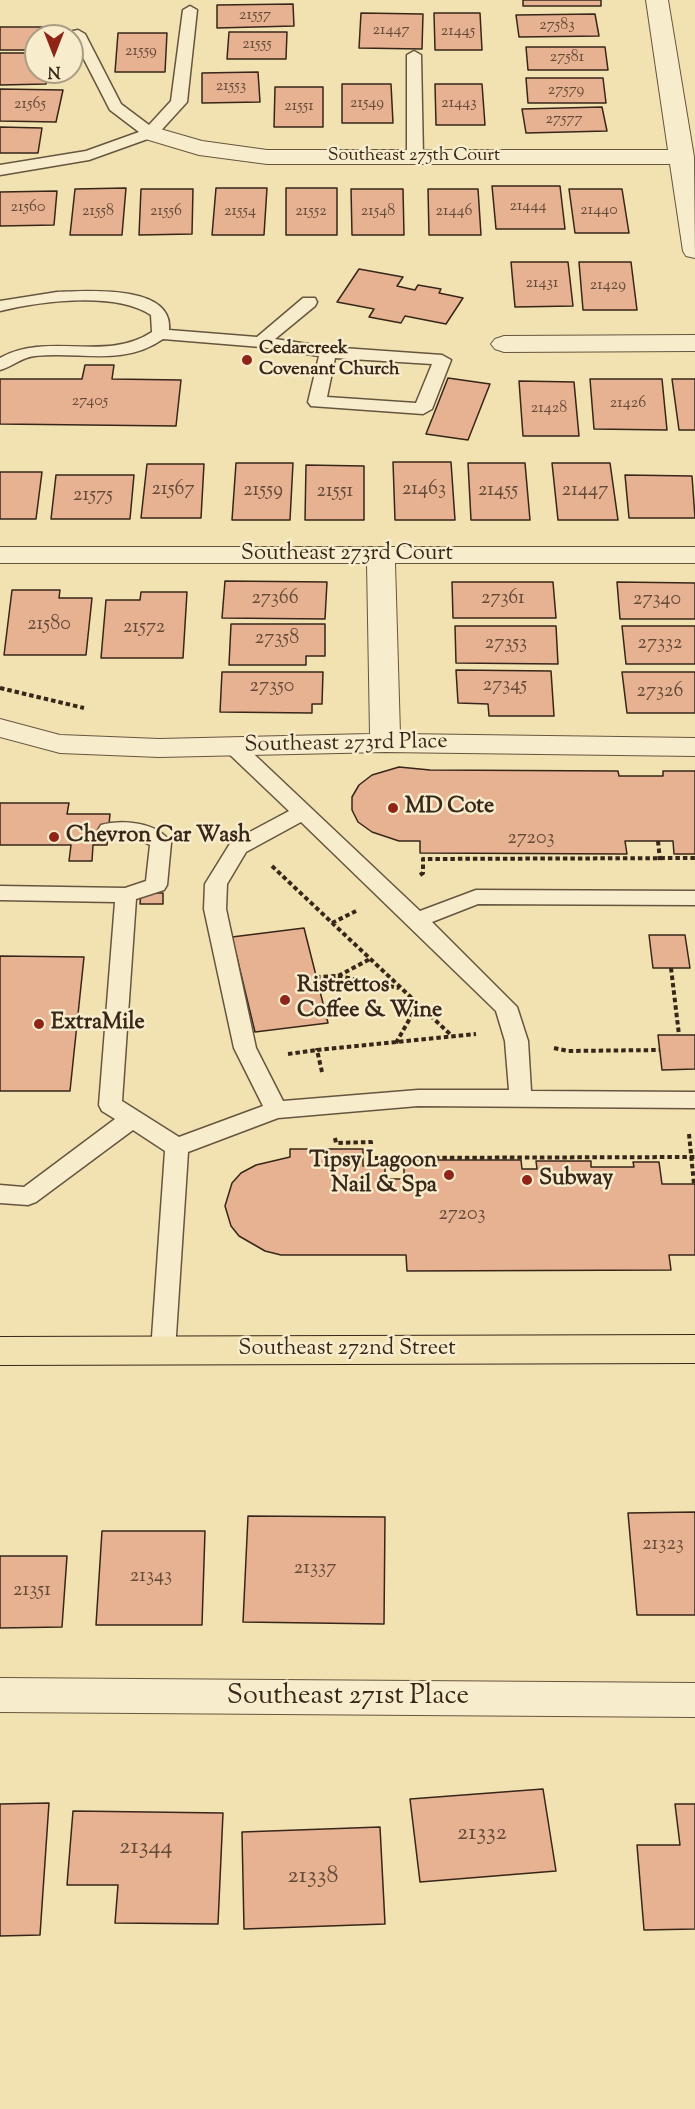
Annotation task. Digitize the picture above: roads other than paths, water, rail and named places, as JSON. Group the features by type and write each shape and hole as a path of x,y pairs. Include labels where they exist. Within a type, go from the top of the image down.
{"main road":[{"name":"Southeast 272nd Street","path":"0,1351 695,1349"}],"street":[{"path":"657,0 695,250"},
{"name":"Southeast 275th Court","path":"150,133 224,153 267,157 682,157"},
{"path":"504,344 695,343"},
{"name":"Southeast 273rd Court","path":"0,555 695,555"},
{"path":"381,555 385,743"},
{"name":"Southeast 273rd Place","path":"0,728 60,744 159,748 385,743 695,747"},
{"name":"Southeast 271st Place","path":"0,1695 695,1700"}],"lane":[{"path":"0,170 89,155 150,133 179,102 190,10"},
{"path":"84,46 115,107 150,133"},
{"path":"414,55 415,157"},
{"path":"0,306 19,300 46,298 130,298 157,311 162,321 160,334 150,342 123,352 28,351 0,364"},
{"path":"261,342 309,302"},
{"path":"160,334 261,342 328,352 442,360 423,409 317,402 328,352"},
{"path":"233,746 506,1007 514,1024 520,1052 520,1098"},
{"path":"276,1110 245,1048 215,909 216,884 238,848 303,812"},
{"path":"0,893 126,895 156,885 160,843 152,834 133,830 108,830"},
{"path":"126,895 110,1105 177,1147"},
{"path":"417,920 476,897 695,898"},
{"path":"177,1147 276,1110 418,1098 695,1100"},
{"path":"0,1194 28,1196 132,1119"},
{"path":"163,1351 177,1147"}],"place":[{"name":"Cedarcreek Covenant Church","path":"247,360"},
{"name":"MD Cote","path":"393,808"},
{"name":"Chevron Car Wash","path":"54,837"},
{"name":"Ristrettos Coffee & Wine","path":"285,1000"},
{"name":"ExtraMile","path":"39,1024"},
{"name":"Tipsy Lagoon Nail & Spa","path":"449,1175"},
{"name":"Subway","path":"527,1180"}]}
